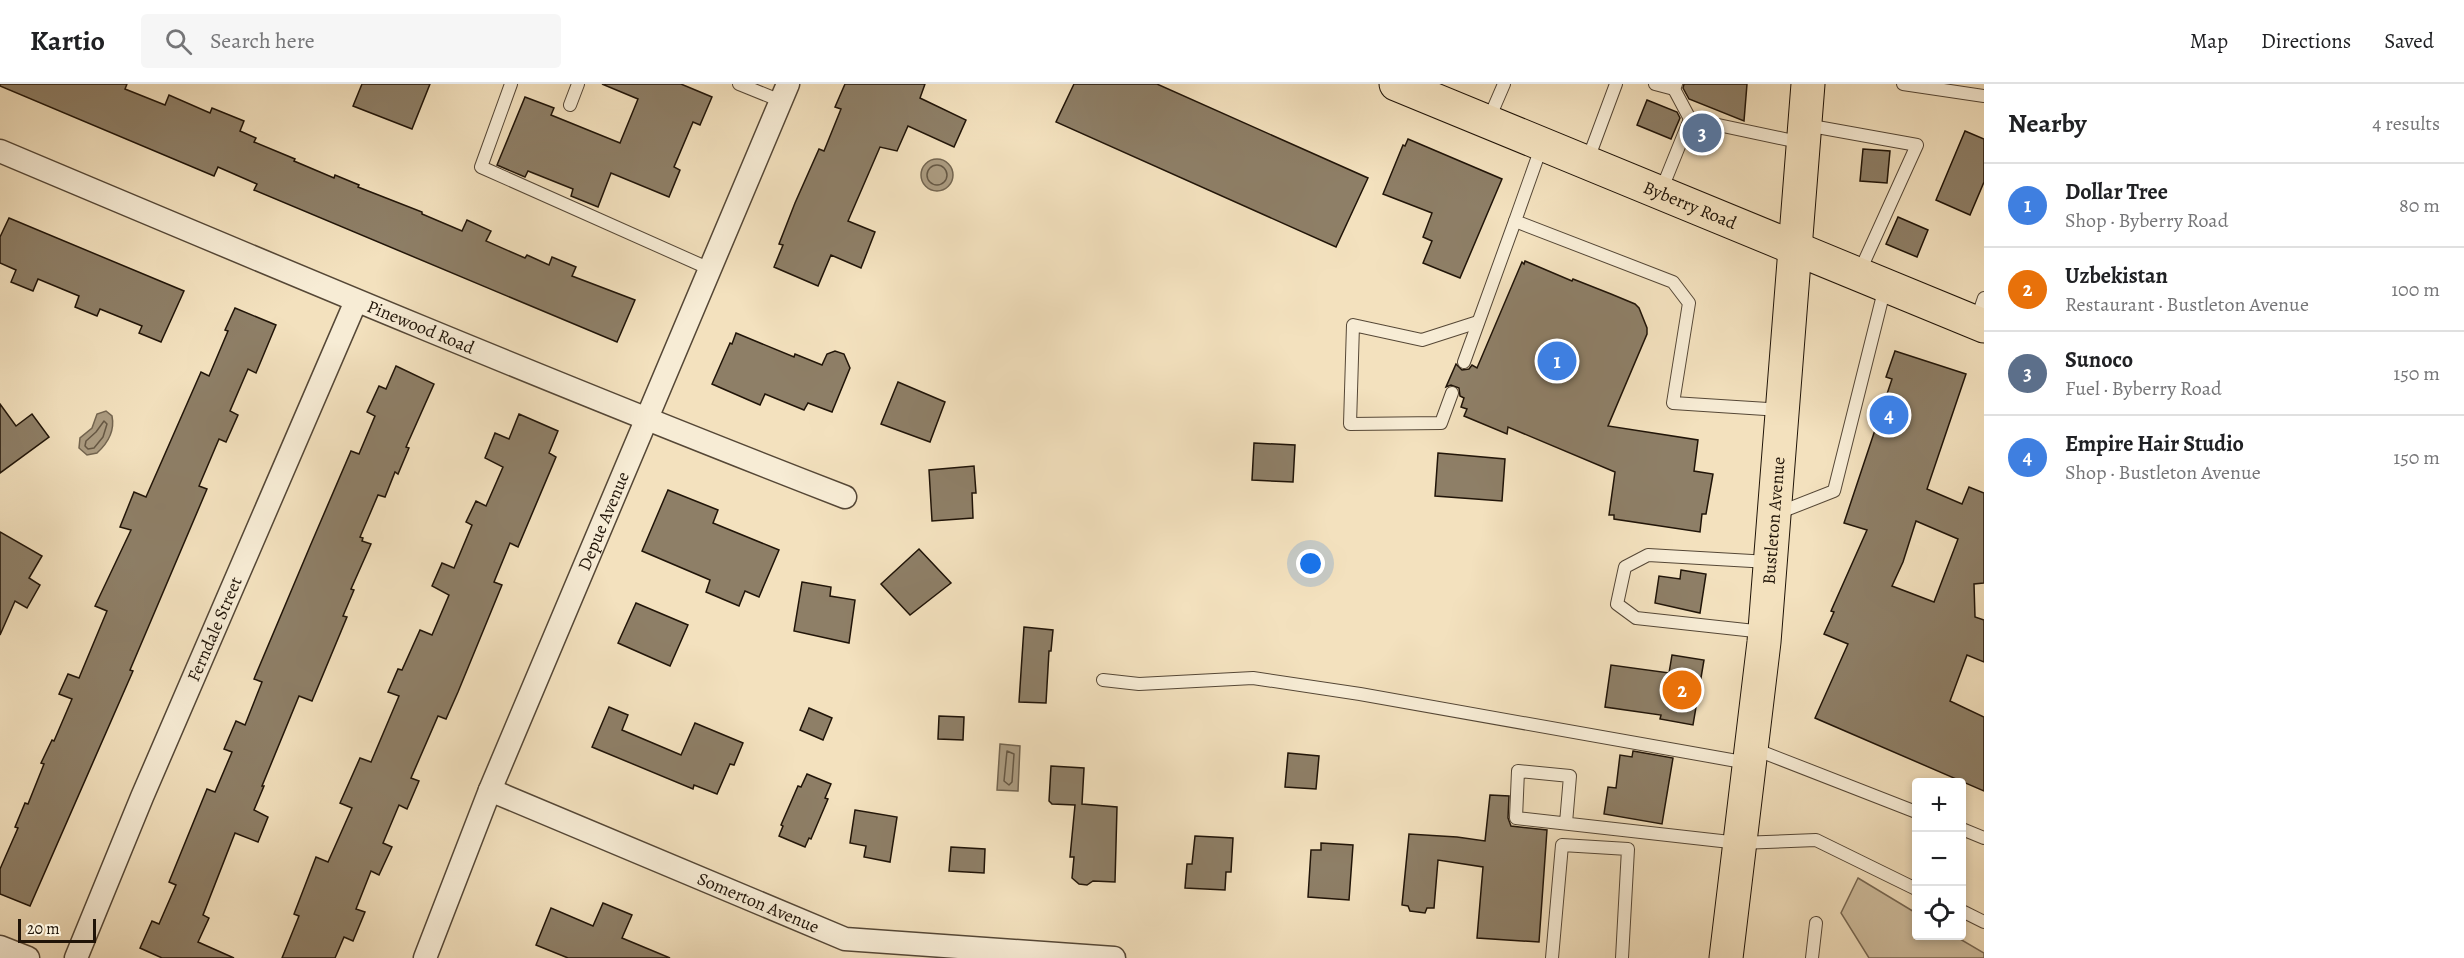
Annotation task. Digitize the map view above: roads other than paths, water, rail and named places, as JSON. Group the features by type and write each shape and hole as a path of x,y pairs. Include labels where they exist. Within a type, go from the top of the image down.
{"main road":[{"name":"Byberry Road","path":"1396,84 1872,279 1981,315"},
{"name":"Bustleton Avenue","path":"1725,958 1764,632 1808,84"}],"street":[{"name":"Depue Avenue","path":"425,958 490,790 784,92"},
{"name":"Pinewood Road","path":"0,151 646,420 845,497"},
{"name":"Ferndale Street","path":"76,958 142,797 356,301"},
{"name":"Somerton Avenue","path":"490,790 845,939 1114,958"},
{"path":"0,947 28,958"}],"lane":[{"path":"511,84 481,166 710,269"},
{"path":"570,105 578,84"},
{"path":"739,84 784,92"},
{"path":"1488,122 1504,84"},
{"path":"1587,162 1616,84"},
{"path":"1655,84 1675,87 1690,119 1661,192"},
{"path":"1903,84 1984,96"},
{"path":"1690,119 1804,134 1917,145 1872,279 1834,491 1774,515"},
{"path":"1464,362 1542,144"},
{"path":"1515,221 1672,282 1689,303 1673,403 1783,410"},
{"path":"1452,393 1442,423 1350,424 1353,326 1422,340 1478,322"},
{"path":"1764,632 1636,618 1617,604 1625,567 1648,555 1770,562"},
{"path":"1103,680 1139,684 1253,678 1750,755 1912,810"},
{"path":"1566,823 1570,776 1518,771 1516,818 1739,843 1816,840 1912,887"},
{"path":"1966,831 1984,838"},
{"path":"1552,958 1562,845 1628,849 1622,958"},
{"path":"1966,913 1984,922"},
{"path":"1812,958 1816,923"}],"water":[{"path":"937,159 948,164 953,175 948,186 937,191 926,186 921,175 926,164"},
{"path":"106,411 112,416 110,436 97,453 87,455 79,448 80,438 92,428 97,414"},
{"path":"1000,744 1020,746 1018,791 997,790"}],"place":[{"name":"Sunoco","path":"1702,133"},
{"name":"Dollar Tree","path":"1557,361"},
{"name":"Empire Hair Studio","path":"1889,415"},
{"name":"Uzbekistan","path":"1682,690"}]}
